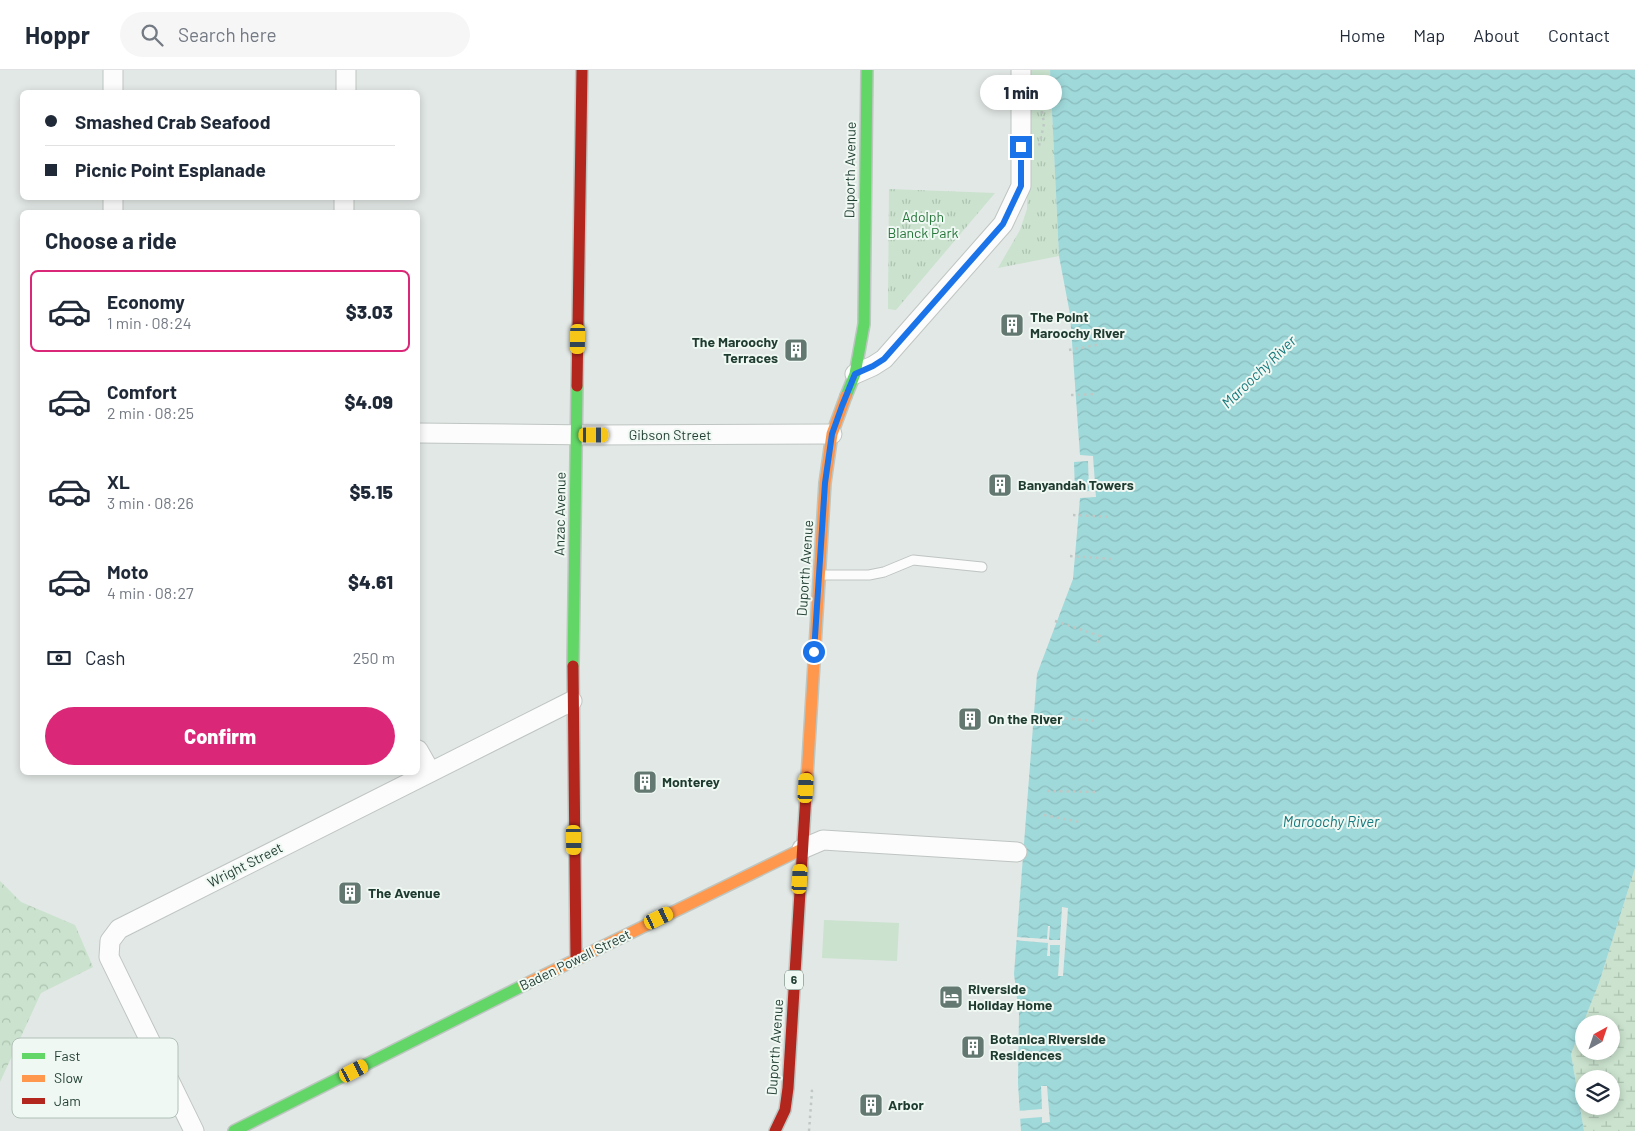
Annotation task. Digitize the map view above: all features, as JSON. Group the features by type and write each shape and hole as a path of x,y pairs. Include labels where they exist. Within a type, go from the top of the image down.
{"street":[{"path":"113,70 113,90"},
{"path":"346,70 346,90"},
{"name":"Anzac Avenue","path":"576,959 572,701 582,70"},
{"name":"Duporth Avenue","path":"775,1131 784,1110 788,1088 825,483 832,434 855,374 864,324 867,70"},
{"path":"855,374 884,359 1003,224 1021,186 1021,70"},
{"name":"Gibson Street","path":"420,433 576,435 832,434"},
{"name":"Wright Street","path":"149,1038 109,957 110,941 119,929 572,701"},
{"path":"420,754 430,771"},
{"name":"Baden Powell Street","path":"234,1131 576,959 823,840 1017,852"},
{"name":"Wright Street","path":"178,1098 194,1131"},
{"path":"784,1110 789,1130"}],"lane":[{"path":"819,575 869,575 884,572 913,560 982,567"}],"path":[{"path":"1069,350 1102,344"},
{"path":"1071,395 1097,394"},
{"path":"1073,515 1112,517"},
{"path":"1070,556 1112,558"},
{"path":"1054,621 1100,636 1097,644"},
{"path":"1046,717 1098,720"},
{"path":"1046,791 1096,792"},
{"path":"1044,815 1079,822"}],"green space":[{"path":"1028,70 1050,70 1059,256 998,268 1020,230 1027,209"},
{"name":"Adolph Blanck Park","path":"889,189 995,193 896,310 888,309"},
{"path":"1635,868 1635,1131 1584,1131 1581,1115 1620,1115 1620,1070 1575,1070 1575,1078 1571,1054 1575,1044 1575,1060 1620,1060 1620,1015 1586,1015 1599,983"},
{"path":"0,881 21,902 75,925 93,967 41,993 20,1038 12,1038 12,1056 0,1082"},
{"path":"824,920 899,923 897,961 822,958"}],"water":[{"name":"Maroochy River","path":"1050,70 1635,70 1635,868 1599,983 1586,1015 1575,1015 1575,1044 1571,1054 1575,1078 1575,1115 1581,1115 1584,1131 1021,1131 1018,1083 1019,1014 1014,974 1037,674 1073,579 1080,498 1096,497 1093,456 1080,455 1070,314 1059,256"},
{"path":"1088,461 1089,491 1075,492 1074,462"}],"pier":[{"path":"1062,907 1068,908 1063,976 1058,976 1060,945 1050,945 1050,956 1047,956 1048,943 1014,940 1015,937 1047,939 1048,926 1050,926 1049,940 1060,940"},
{"path":"1041,1086 1047,1086 1050,1122 1042,1123 1042,1117 1017,1119 1017,1111 1042,1109"}],"traffic: fast":[{"path":"846,396 855,374 864,324 867,70"},
{"path":"573,666 577,386"},
{"path":"234,1131 524,985"}],"traffic: slow":[{"path":"807,777 825,483 832,434 846,396"},
{"path":"524,985 802,849"}],"traffic: jam":[{"path":"577,386 582,70"},
{"path":"573,666 576,959"},
{"path":"775,1131 785,1110 788,1088 807,777"}],"place":[{"name":"The Point Maroochy River","path":"1012,325"},
{"name":"The Maroochy Terraces","path":"796,350"},
{"name":"Banyandah Towers","path":"1000,485"},
{"name":"On the River","path":"970,719"},
{"name":"Monterey","path":"645,782"},
{"name":"The Avenue","path":"350,893"},
{"name":"Riverside Holiday Home","path":"951,997"},
{"name":"Botanica Riverside Residences","path":"973,1047"},
{"name":"Arbor","path":"871,1105"}],"route":[{"path":"814,652 825,483 832,434 855,374 884,359 1003,224 1021,186 1021,147"}]}
